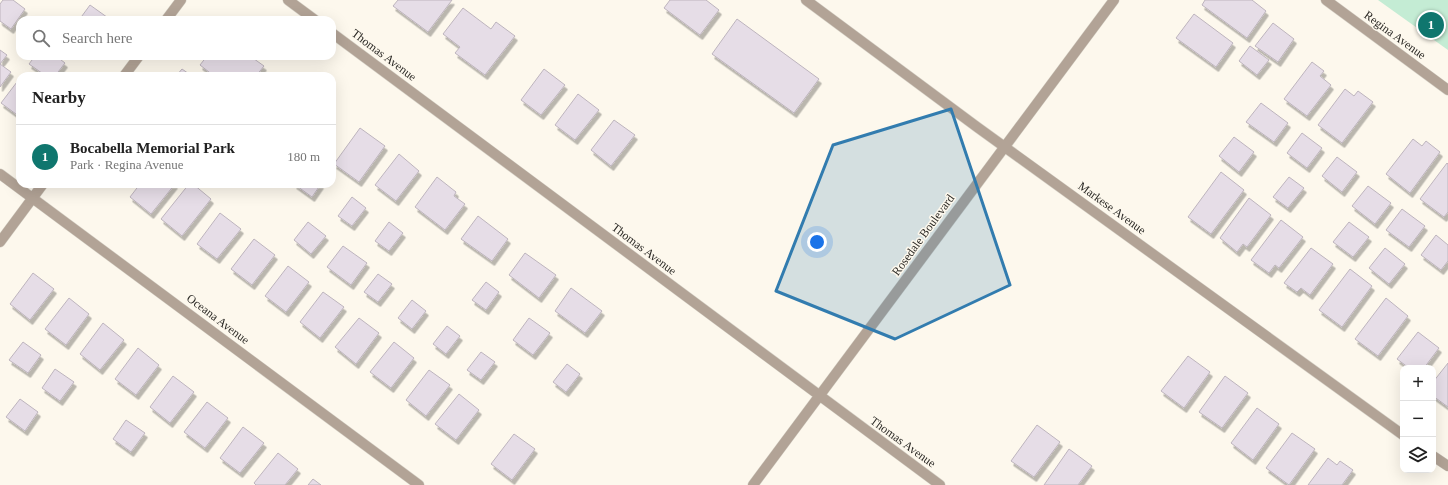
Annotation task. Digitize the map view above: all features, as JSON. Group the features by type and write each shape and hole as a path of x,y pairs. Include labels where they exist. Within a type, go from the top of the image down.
{"street":[{"path":"169,16 181,0"},
{"path":"288,0 310,16"},
{"name":"Markese Avenue","path":"806,0 1400,433"},
{"name":"Rosedale Boulevard","path":"753,485 1114,0"},
{"name":"Regina Avenue","path":"1326,0 1448,90"},
{"name":"Thomas Avenue","path":"336,36 940,485"},
{"path":"127,72 136,60"},
{"name":"Oceana Avenue","path":"0,174 16,186"},
{"name":"Oceana Avenue","path":"19,188 420,485"},
{"path":"0,242 40,188"},
{"path":"1436,458 1448,466"}],"highlighted area":[{"path":"951,109 1010,285 895,339 776,291 833,145"}],"green space":[{"path":"1378,0 1448,0 1448,50"}],"building":[{"path":"3,0 13,0 25,9 20,16 16,16 16,22 11,29 0,21 0,4"},
{"path":"398,0 452,0 428,32 393,6"},
{"path":"670,0 706,0 719,10 700,35 664,8"},
{"path":"1205,0 1252,0 1266,11 1247,38 1202,5"},
{"path":"90,5 105,16 82,16"},
{"path":"463,8 491,29 496,22 515,36 485,75 455,53 460,47 443,34"},
{"path":"1194,14 1233,43 1216,67 1176,38"},
{"path":"737,19 819,79 794,113 712,54"},
{"path":"1273,23 1294,39 1278,62 1255,46"},
{"path":"1250,46 1269,60 1257,75 1239,61"},
{"path":"0,50 7,55 0,64"},
{"path":"32,60 61,60 65,63 58,72 40,72 29,64"},
{"path":"204,60 256,60 264,66 259,72 209,72 200,65"},
{"path":"1312,62 1324,71 1320,76 1331,85 1307,116 1284,99"},
{"path":"0,64 11,72 0,87"},
{"path":"182,69 186,72 179,72"},
{"path":"544,69 565,85 541,115 521,100"},
{"path":"16,83 16,114 1,103"},
{"path":"1345,89 1354,96 1358,91 1373,102 1342,143 1318,125"},
{"path":"578,94 599,110 575,140 555,125"},
{"path":"1261,103 1288,123 1274,142 1246,122"},
{"path":"614,120 635,135 611,166 591,150"},
{"path":"360,128 385,146 359,182 336,165 336,161"},
{"path":"1302,133 1322,148 1307,168 1287,153"},
{"path":"1234,137 1254,152 1239,172 1219,156"},
{"path":"1413,139 1422,146 1426,141 1440,152 1410,193 1386,174"},
{"path":"399,154 419,171 396,201 375,185"},
{"path":"1337,157 1357,172 1342,192 1322,176"},
{"path":"1447,163 1448,212 1444,217 1420,199"},
{"path":"1221,172 1244,190 1211,234 1188,217"},
{"path":"437,177 456,192 454,196 465,204 445,230 415,207"},
{"path":"1289,177 1304,188 1288,208 1273,197"},
{"path":"1368,186 1391,203 1375,224 1352,206"},
{"path":"137,188 172,188 151,214 130,197"},
{"path":"186,188 198,188 211,199 182,236 161,219"},
{"path":"300,188 318,188 312,197"},
{"path":"352,197 366,208 352,226 338,216"},
{"path":"1249,198 1271,215 1247,247 1243,244 1237,252 1220,238"},
{"path":"1402,209 1425,226 1409,247 1386,230"},
{"path":"220,213 241,229 217,259 197,244"},
{"path":"478,216 508,239 492,261 461,239"},
{"path":"1281,220 1303,237 1279,268 1275,265 1269,273 1251,260"},
{"path":"308,222 326,236 311,254 294,240"},
{"path":"389,222 403,233 389,251 375,241"},
{"path":"1349,222 1369,237 1353,257 1333,242"},
{"path":"1436,235 1448,245 1448,261 1441,270 1421,255"},
{"path":"254,239 275,255 252,285 231,269"},
{"path":"343,246 367,263 351,285 327,267"},
{"path":"1311,248 1333,264 1310,295 1301,288 1297,292 1284,283"},
{"path":"1385,248 1405,264 1389,284 1369,268"},
{"path":"525,253 556,275 539,298 509,275"},
{"path":"288,266 309,282 286,312 265,296"},
{"path":"1350,269 1372,286 1342,327 1319,310"},
{"path":"33,273 54,289 30,320 10,304"},
{"path":"378,274 392,284 378,302 364,292"},
{"path":"486,282 499,292 486,310 472,300"},
{"path":"571,288 602,311 585,333 555,311"},
{"path":"323,292 344,307 320,338 300,322"},
{"path":"69,298 89,314 66,345 45,329"},
{"path":"1386,298 1408,316 1378,356 1355,339"},
{"path":"412,300 426,311 412,329 398,318"},
{"path":"359,318 379,333 356,364 335,347"},
{"path":"529,318 550,333 533,355 513,340"},
{"path":"103,323 124,340 100,370 80,354"},
{"path":"447,326 460,336 446,354 433,344"},
{"path":"1418,332 1439,348 1426,365 1405,365 1397,359"},
{"path":"23,342 41,355 28,373 9,360"},
{"path":"394,342 414,358 391,388 370,372"},
{"path":"138,348 159,365 136,395 115,379"},
{"path":"481,352 495,362 481,380 467,370"},
{"path":"1188,356 1210,372 1184,408 1161,391"},
{"path":"1448,363 1448,407 1436,398 1436,378"},
{"path":"567,364 580,374 566,392 553,382"},
{"path":"55,369 74,382 60,401 42,388"},
{"path":"429,370 450,385 426,416 406,400"},
{"path":"173,376 194,392 170,423 150,407"},
{"path":"1225,376 1248,393 1222,428 1199,412"},
{"path":"459,394 479,410 456,440 435,424"},
{"path":"20,399 38,412 25,431 6,417"},
{"path":"207,402 228,418 205,448 184,432"},
{"path":"1257,408 1279,424 1253,460 1231,443"},
{"path":"126,420 145,433 131,452 113,439"},
{"path":"1037,425 1060,442 1034,477 1011,461"},
{"path":"243,427 264,443 240,473 220,458"},
{"path":"1292,433 1315,449 1289,485 1266,468"},
{"path":"514,434 535,449 512,480 491,464"},
{"path":"1069,449 1092,466 1078,485 1044,485"},
{"path":"278,453 298,469 285,485 256,485 254,483"},
{"path":"1328,458 1337,465 1340,461 1353,470 1342,485 1308,485"},
{"path":"313,479 321,485 308,485"}],"place":[{"name":"Bocabella Memorial Park","path":"1431,25"}]}
